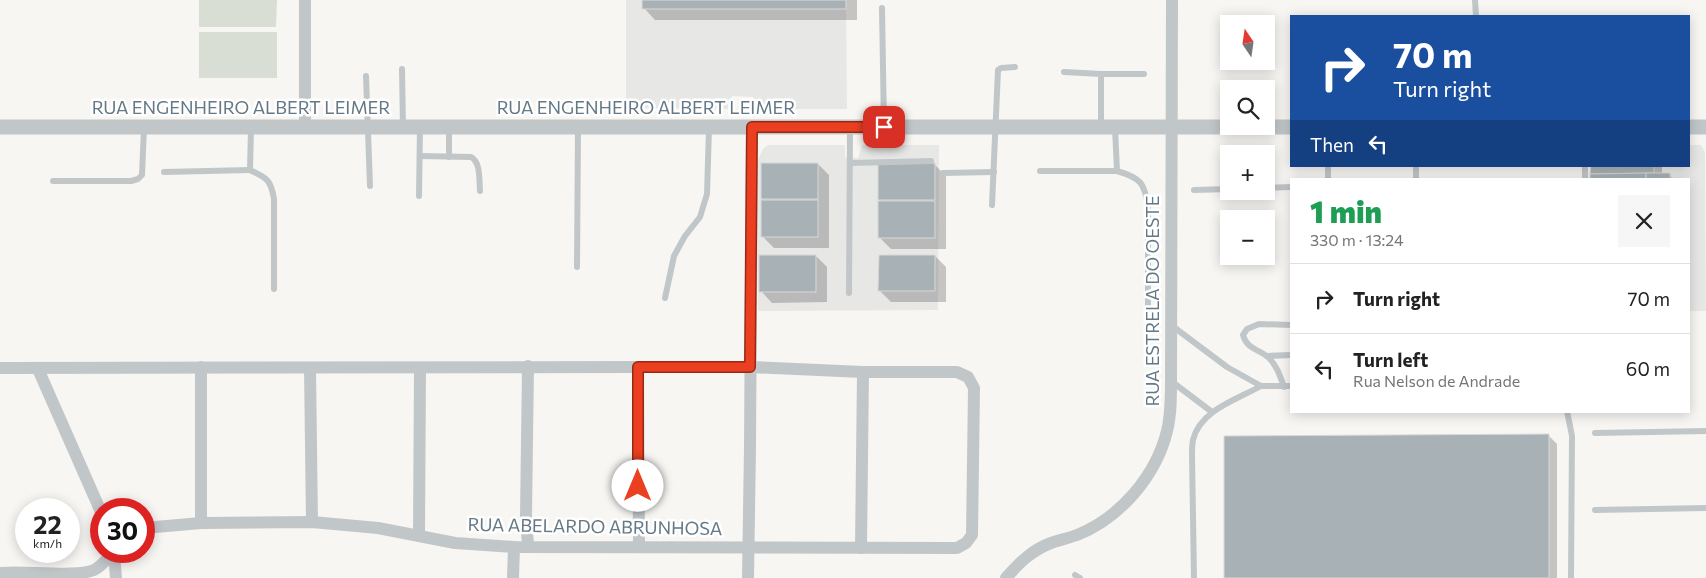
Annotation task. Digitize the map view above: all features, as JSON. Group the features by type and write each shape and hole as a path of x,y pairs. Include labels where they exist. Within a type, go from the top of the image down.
{"street":[{"path":"305,0 305,127"},
{"name":"RUA ESTRELA DO OESTE","path":"1006,578 1026,556 1050,543 1077,535 1102,522 1136,492 1148,475 1167,432 1171,409 1172,0"},
{"name":"RUA ENGENHEIRO ALBERT LEIMER","path":"0,127 1290,127"},
{"path":"748,578 752,127"},
{"path":"1690,127 1706,127"},
{"path":"528,366 526,516 528,546"},
{"path":"201,367 201,523"},
{"path":"638,367 639,546"},
{"path":"0,368 750,367 864,372 861,548"},
{"path":"310,368 312,522"},
{"path":"419,536 420,368"},
{"path":"38,369 95,498"},
{"name":"RUA ABELARDO ABRUNHOSA","path":"155,527 201,523 312,522 378,528 456,543 514,547 957,548 966,543 972,535 974,388 971,382 968,377 957,372 864,372"},
{"path":"513,578 514,547"},
{"path":"2,569 77,574 93,570 103,563"},
{"path":"115,563 116,578"}],"lane":[{"path":"1475,0 1476,15"},
{"path":"882,8 884,127"},
{"path":"992,205 998,70 1015,67"},
{"path":"402,69 403,127"},
{"path":"1064,72 1144,74"},
{"path":"1101,74 1108,127 1117,171"},
{"path":"366,76 370,186"},
{"path":"54,181 131,181 138,179 142,175 144,127"},
{"path":"250,170 251,127"},
{"path":"419,196 420,127"},
{"path":"449,127 449,157"},
{"path":"577,267 578,127"},
{"path":"665,298 674,256 685,236 700,217 707,194 709,127"},
{"path":"849,293 850,127"},
{"path":"420,156 471,157 475,159 478,164 480,191"},
{"path":"850,162 932,160"},
{"path":"164,172 250,170 262,176 272,186 274,199 274,289"},
{"path":"1040,171 1117,171 1134,176 1143,185 1148,208 1148,308"},
{"path":"943,173 994,172"},
{"path":"1275,188 1290,187"},
{"path":"1194,190 1220,189"},
{"path":"1284,387 1275,365 1267,356 1246,344 1243,335 1246,329 1260,324 1290,325"},
{"path":"1171,325 1227,367 1261,386 1290,386"},
{"path":"1267,356 1290,355"},
{"path":"1171,381 1212,412"},
{"path":"1194,578 1193,438 1199,427 1212,412 1261,386"},
{"path":"1567,413 1572,436 1571,578"},
{"path":"1595,433 1706,431"},
{"path":"1595,510 1706,508"}],"shaded area":[{"path":"199,0 277,0 276,27 199,27"},
{"path":"626,0 846,0 847,109 753,109 753,97 732,96 728,109 626,108"},
{"path":"199,32 277,32 277,78 199,78"},
{"path":"768,145 845,145 845,157 858,158 862,145 939,145 938,310 758,311 757,162 763,149"},
{"path":"1690,145 1701,145 1705,152 1706,311 1690,311 1690,178 1590,178 1590,167 1690,167"}],"building":[{"path":"642,0 846,0 846,9 642,9"},
{"path":"761,163 818,163 818,199 761,199"},
{"path":"935,163 935,200 878,200 878,164"},
{"path":"1591,167 1654,167 1654,173 1590,174"},
{"path":"1646,173 1646,178 1590,178 1590,174"},
{"path":"1646,173 1670,173 1670,178 1646,178"},
{"path":"761,200 818,200 818,237 761,237"},
{"path":"878,201 935,201 935,238 878,238"},
{"path":"759,255 816,255 816,292 759,292"},
{"path":"879,255 935,255 935,291 878,291"},
{"path":"1549,434 1549,578 1224,578 1224,436"}],"route":[{"path":"638,486 638,367 750,367 752,127 884,127"}]}
